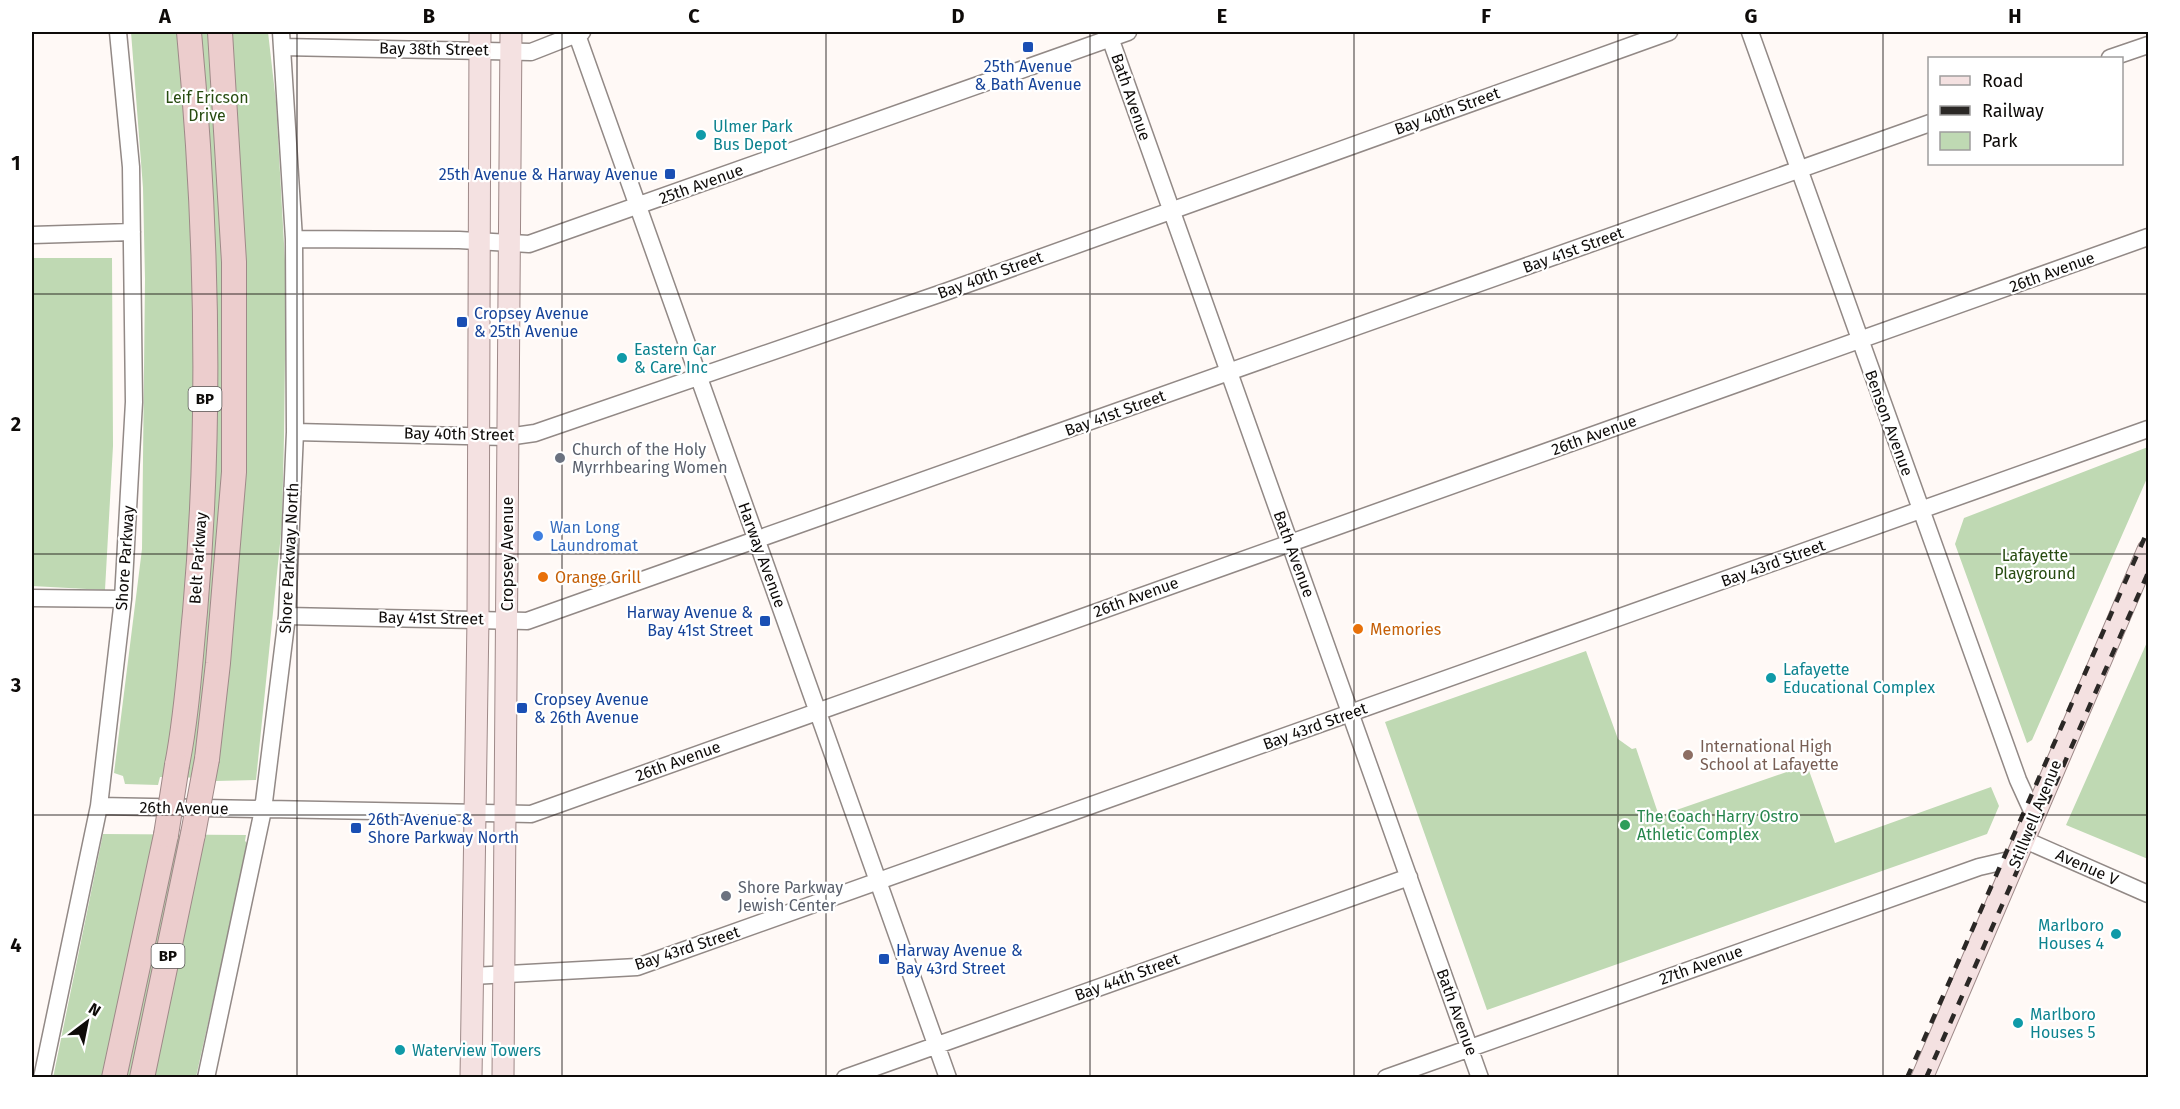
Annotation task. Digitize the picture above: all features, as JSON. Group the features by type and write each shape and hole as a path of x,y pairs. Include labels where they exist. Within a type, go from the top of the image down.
{"highway":[{"name":"Belt Parkway","path":"114,1077 166,835 177,765 197,583 206,383 199,171 189,32"},
{"name":"Belt Parkway","path":"142,1077 207,759 218,663 234,472 234,262 220,32"}],"main road":[{"name":"Cropsey Avenue","path":"471,1077 478,618 477,435 481,241 481,41"},
{"name":"Cropsey Avenue","path":"503,1077 502,974 506,813 507,437 512,41"},
{"name":"Stillwell Avenue","path":"1922,1077 2021,849 2033,813 2148,550"}],"street":[{"name":"Shore Parkway","path":"42,1077 99,806 123,599 134,402 131,167 118,32"},
{"name":"Bay 38th Street","path":"282,39 512,41 531,51 578,32"},
{"name":"Harway Avenue","path":"578,32 948,1077"},
{"name":"25th Avenue","path":"294,239 481,241 530,244 1110,35 1128,32"},
{"name":"Bay 40th Street","path":"295,432 507,437 535,433 945,292 1171,208 1669,32"},
{"name":"Benson Avenue","path":"1750,32 2018,780 2033,813"},
{"name":"Bath Avenue","path":"1110,35 1480,1077"},
{"name":"Shore Parkway North","path":"206,1077 262,810 287,616 295,432 294,239 282,39"},
{"path":"2113,57 2148,45"},
{"name":"Bay 41st Street","path":"287,616 478,618 527,621 1928,123"},
{"path":"32,235 132,232"},
{"name":"26th Avenue","path":"99,806 531,814 2148,237"},
{"name":"Bay 43rd Street","path":"472,976 637,967 2148,429"},
{"path":"32,598 123,599"},
{"name":"Avenue V","path":"2021,849 2148,894"},
{"name":"27th Avenue","path":"1386,1077 1979,867 2021,849"},
{"name":"Bay 44th Street","path":"846,1077 1409,877"}],"green space":[{"name":"Leif Ericson Drive","path":"131,32 268,32 276,102 286,279 284,436 282,524 256,780 216,781 216,778 160,777 158,785 125,784 123,776 114,773 142,549 145,279 143,188"},
{"path":"32,258 112,258 113,446 105,590 32,586"},
{"name":"Lafayette Playground","path":"2148,447 2148,476 2032,740 2027,743 1955,544 1964,518"},
{"path":"2148,640 2148,859 2066,825"},
{"name":"The Coach Harry Ostro Athletic Complex","path":"1586,651 1618,739 1632,749 1636,748 1659,816 1807,765 1835,843 1991,787 1999,806 1987,834 1487,1010 1385,722"},
{"path":"103,834 246,835 245,841 248,844 196,1077 53,1078"}],"railway":[{"path":"1907,1078 2148,530"},
{"path":"1926,1078 2148,573"}],"place":[{"name":"25th Avenue & Bath Avenue","path":"1028,47"},
{"name":"Ulmer Park Bus Depot","path":"701,135"},
{"name":"25th Avenue & Harway Avenue","path":"670,174"},
{"name":"Cropsey Avenue & 25th Avenue","path":"462,322"},
{"name":"Eastern Car & Care Inc","path":"622,358"},
{"name":"Church of the Holy Myrrhbearing Women","path":"560,458"},
{"name":"Wan Long Laundromat","path":"538,536"},
{"name":"Orange Grill","path":"543,577"},
{"name":"Harway Avenue & Bay 41st Street","path":"765,621"},
{"name":"Memories","path":"1358,629"},
{"name":"Lafayette Educational Complex","path":"1771,678"},
{"name":"Cropsey Avenue & 26th Avenue","path":"522,708"},
{"name":"International High School at Lafayette","path":"1688,755"},
{"name":"The Coach Harry Ostro Athletic Complex","path":"1625,825"},
{"name":"26th Avenue & Shore Parkway North","path":"356,828"},
{"name":"Shore Parkway Jewish Center","path":"726,896"},
{"name":"Marlboro Houses 4","path":"2116,934"},
{"name":"Harway Avenue & Bay 43rd Street","path":"884,959"},
{"name":"Marlboro Houses 5","path":"2018,1023"},
{"name":"Waterview Towers","path":"400,1050"}]}
